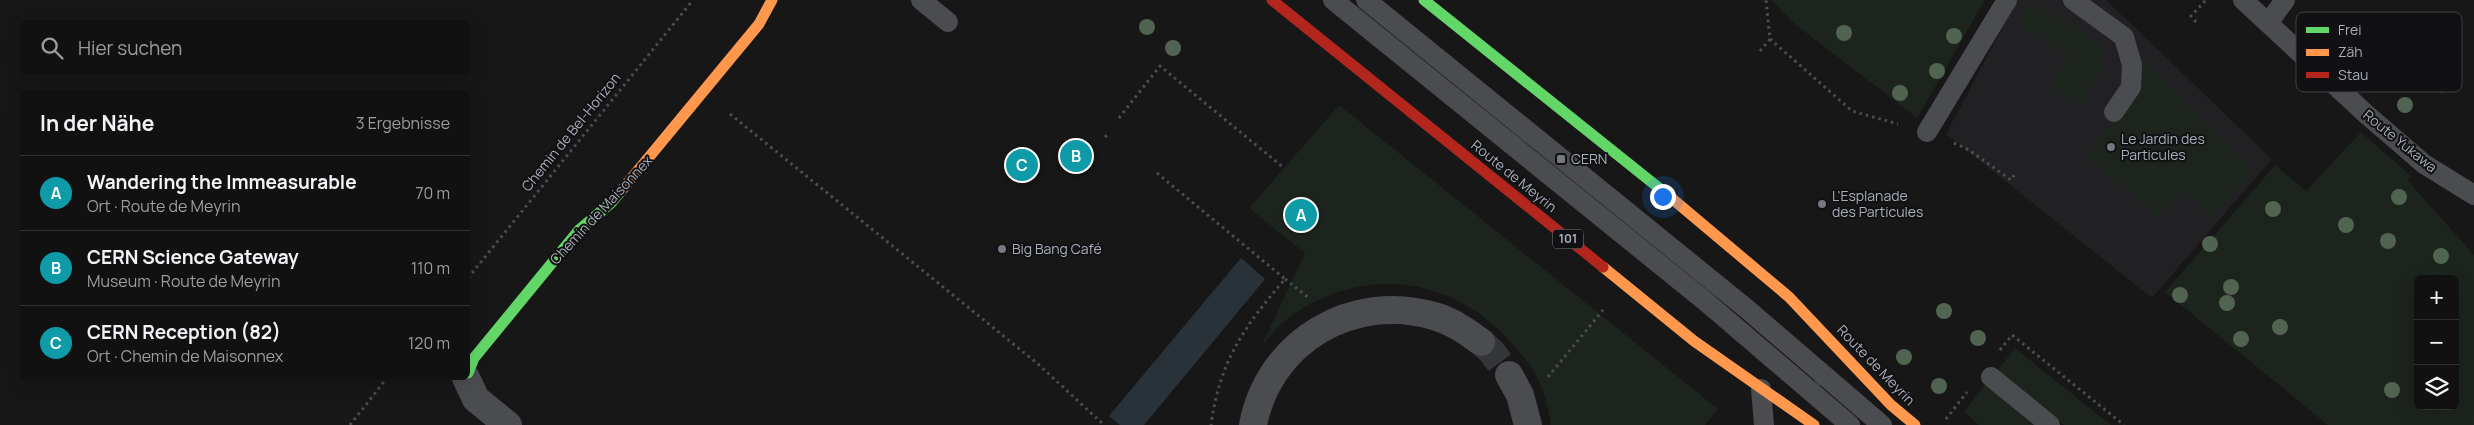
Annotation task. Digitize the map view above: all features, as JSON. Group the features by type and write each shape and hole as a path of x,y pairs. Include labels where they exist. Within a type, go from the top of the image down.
{"main road":[{"name":"Chemin de Maisonnex","path":"470,368 474,358 579,230 611,203 704,93 760,24 772,0"},
{"name":"Route de Meyrin","path":"1272,0 1694,341 1814,425"},
{"name":"Route de Meyrin","path":"1424,0 1705,225 1789,297 1891,405 1915,425"}],"street":[{"path":"1253,425 1264,388 1277,366 1294,348 1314,332 1336,320 1360,312 1410,310 1436,316 1460,327 1481,342"},
{"path":"1510,375 1526,416"},
{"path":"467,380 476,399 508,425"}],"lane":[{"path":"922,0 948,22"},
{"path":"1333,0 1705,301 1850,425"},
{"path":"1366,0 1740,303 1882,425"},
{"path":"1927,132 2007,0"},
{"path":"2073,0 2124,37 2132,65 2131,87 2114,112"},
{"name":"Route Yukawa","path":"2243,0 2296,49"},
{"path":"2268,23 2285,0"},
{"name":"Route Yukawa","path":"2342,92 2424,164 2474,195"},
{"path":"1991,378 2050,425"},
{"path":"1760,389 1764,425"}],"path":[{"name":"Chemin de Bel-Horizon","path":"470,276 693,0"},
{"path":"1766,0 1770,39 1852,111 1927,132 1970,150 2011,180 2015,174"},
{"path":"2196,22 2191,16 2206,0"},
{"path":"1760,51 1770,39"},
{"path":"1119,118 1160,66 1284,168"},
{"path":"704,93 1038,364 1104,425"},
{"path":"1157,173 1285,279 1251,319 1236,343 1221,375 1211,425"},
{"path":"1526,416 1605,308"},
{"path":"350,425 385,380"}],"shaded area":[{"path":"1771,0 1985,0 1917,118 1796,25"},
{"name":"Le Jardin des Particules","path":"2017,0 2106,0 2272,159 2152,298 1946,134"},
{"path":"2030,2 2100,43 2103,54 2098,64 2102,67 2082,105 2050,88 2069,53 2017,25"},
{"path":"2142,58 2253,171 2213,218 2183,191 2159,217 2085,155 2113,123 2130,99 2136,86"},
{"path":"1339,105 1718,409 1705,425 1551,425 1545,396 1535,374 1521,354 1502,333 1478,313 1453,298 1426,289 1398,284 1369,285 1341,291 1313,302 1287,319 1261,347 1305,253 1249,208"},
{"path":"2361,132 2411,176 2408,181 2474,255 2474,425 2328,425 2165,292 2275,165 2306,191"},
{"path":"1241,258 1265,279 1144,425 1120,425 1109,416"},
{"path":"2015,348 2111,425 2064,425 1997,371"},
{"path":"1986,384 2037,425 1979,425 1964,412"}],"tunnel":[{"path":"1481,342 1492,352 1509,375"}],"tram line":[{"path":"1747,309 1800,359 1833,405 1851,425"}],"traffic: fast":[{"path":"1424,0 1669,196"},
{"path":"470,368 474,358 579,230 611,203 621,191"}],"traffic: slow":[{"path":"621,191 759,24 772,0"},
{"path":"1669,196 1789,297 1891,405 1915,425"},
{"path":"1603,267 1694,341 1814,425"}],"traffic: jam":[{"path":"1272,0 1603,267"}],"place":[{"name":"Le Jardin des Particules","path":"2111,147"},
{"name":"CERN Science Gateway","path":"1076,156"},
{"name":"CERN","path":"1561,159"},
{"name":"CERN Reception (82)","path":"1022,165"},
{"name":"L'Esplanade des Particules","path":"1822,204"},
{"name":"Wandering the Immeasurable","path":"1301,215"},
{"name":"Big Bang Café","path":"1002,249"}]}
